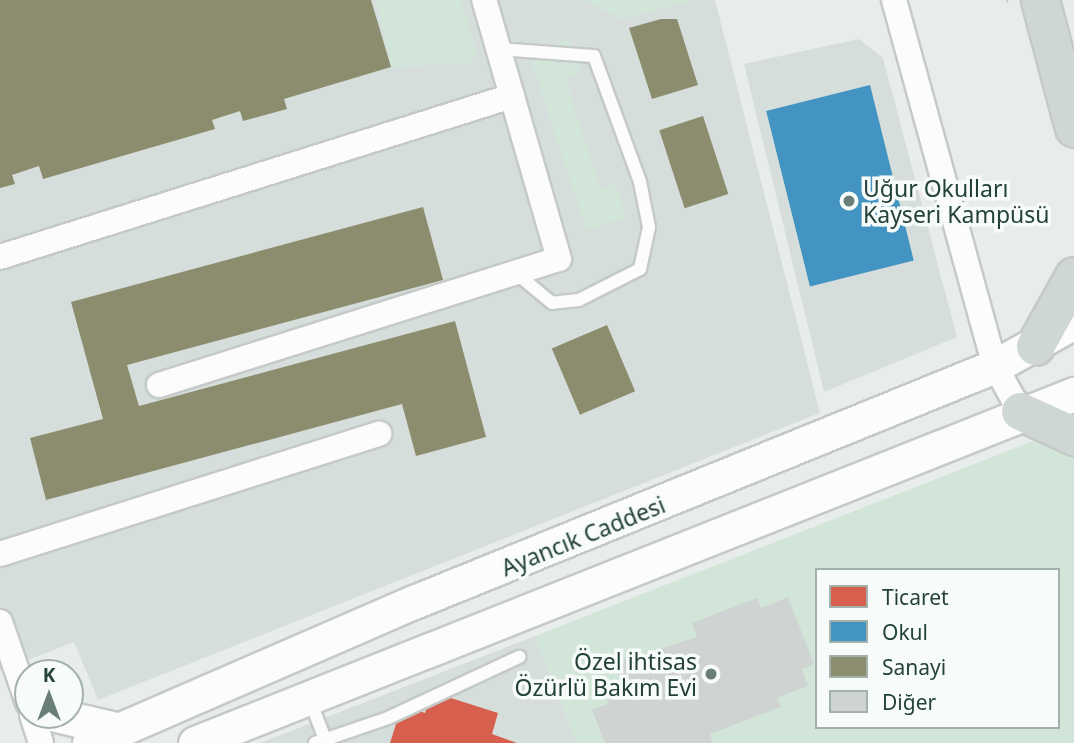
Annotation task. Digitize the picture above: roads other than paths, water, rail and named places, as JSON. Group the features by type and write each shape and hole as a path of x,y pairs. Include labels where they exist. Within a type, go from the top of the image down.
{"main road":[{"path":"1026,1 1074,128"},
{"path":"1035,346 1074,276"},
{"path":"1020,411 1074,436"}],"street":[{"path":"159,385 559,259 484,0"},
{"path":"894,0 995,366 1020,411"},
{"path":"0,257 512,96"},
{"name":"Ayancık Caddesi","path":"89,743 414,602 995,366 1074,323"},
{"name":"Ayancık Caddesi","path":"195,743 1020,411 1074,394"},
{"path":"0,554 379,434"},
{"path":"0,622 14,662"},
{"path":"84,721 123,730"}],"lane":[{"path":"498,49 594,56 640,182 649,227 640,269 579,300 552,303 516,273"},
{"path":"309,697 320,741 519,657"}],"place":[{"name":"Uğur Okulları Kayseri Kampüsü","path":"849,201"},
{"name":"Özel ihtisas Özürlü Bakım Evi","path":"711,674"}]}
